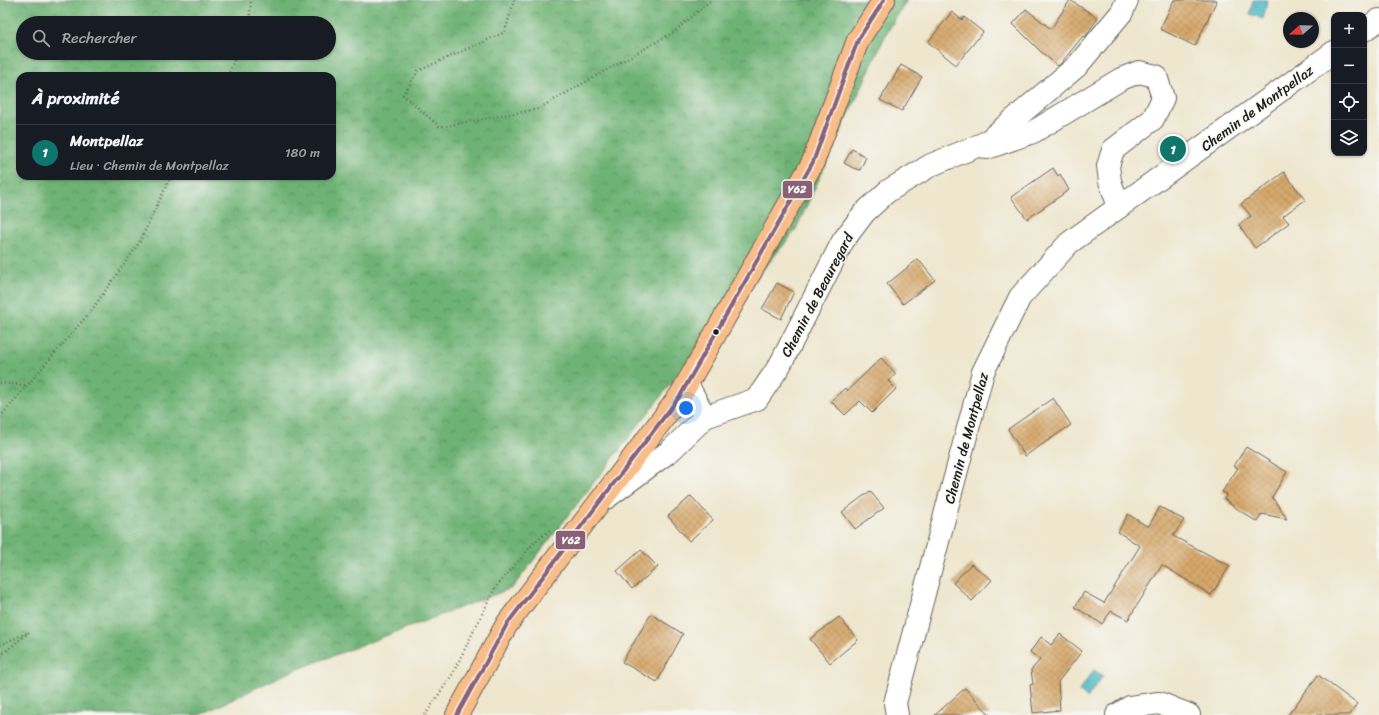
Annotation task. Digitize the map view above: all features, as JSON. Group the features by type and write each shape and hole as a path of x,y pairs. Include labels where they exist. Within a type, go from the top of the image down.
{"main road":[{"path":"457,715 507,624 680,396 813,162 858,40 884,0"}],"street":[{"name":"Chemin de Beauregard","path":"705,417 756,399 780,365 843,241 864,213 888,191 931,165 987,142 1077,66 1122,12 1127,0"},
{"path":"1367,28 1379,20"},
{"name":"Chemin de Montpellaz","path":"897,715 895,703 983,372 1020,297 1069,243 1331,54"},
{"path":"968,150 988,148 1033,132 1120,79 1139,72 1156,76 1164,98 1153,119 1114,150 1108,166 1110,182 1120,207"},
{"path":"600,502 671,450 705,417 687,384"},
{"path":"1117,715 1130,707 1159,703 1189,715"}],"path":[{"path":"250,16 251,0"},
{"path":"514,0 505,32 418,71 403,95 440,127 538,109 674,32 711,0"},
{"path":"230,72 234,60"},
{"path":"0,417 92,311 139,243 169,180"},
{"path":"0,383 26,386"},
{"path":"0,645 29,632 0,656"}],"green space":[{"path":"0,0 907,0 886,34 795,231 700,346 512,588 285,674 200,715 0,715 2,705 0,705"}],"water":[{"path":"1253,0 1268,0 1263,19 1250,14"},
{"path":"1094,670 1103,676 1087,698 1079,691"}],"building":[{"path":"1070,0 1098,18 1085,37 1083,36 1058,66 1040,51 1013,24 1026,9 1051,29"},
{"path":"1174,0 1217,0 1195,46 1160,29"},
{"path":"952,12 962,20 964,17 983,32 956,65 928,42"},
{"path":"901,65 922,77 902,111 880,100"},
{"path":"852,149 866,157 860,170 844,163"},
{"path":"1053,168 1058,176 1060,174 1069,190 1027,219 1011,197"},
{"path":"1284,172 1305,200 1283,216 1289,223 1255,248 1239,225 1251,216 1241,204"},
{"path":"918,259 935,280 903,304 887,284"},
{"path":"777,283 794,292 781,319 762,309"},
{"path":"881,358 896,374 888,381 896,389 872,413 860,401 845,415 831,401 845,388 847,391"},
{"path":"1053,398 1071,425 1025,456 1008,429"},
{"path":"1246,447 1287,472 1272,497 1287,519 1262,514 1257,522 1224,499 1227,494 1222,492 1238,468 1234,466"},
{"path":"870,491 884,508 855,529 842,512"},
{"path":"691,496 713,520 689,541 668,516"},
{"path":"1160,507 1184,520 1173,536 1230,566 1211,595 1162,565 1128,620 1111,611 1102,624 1075,607 1084,592 1104,603 1140,546 1118,532 1128,514 1148,527"},
{"path":"641,550 658,567 632,589 617,571"},
{"path":"971,564 992,580 972,601 953,583"},
{"path":"651,614 683,634 657,682 622,662"},
{"path":"839,617 858,640 830,663 810,639"},
{"path":"1060,634 1082,651 1058,682 1060,710 1033,713 1030,685 1033,684 1031,670 1040,660 1030,652 1041,637 1051,645"},
{"path":"1318,675 1357,704 1350,715 1288,715"},
{"path":"965,688 990,715 935,715"}],"transit line":[{"name":"Y62","path":"457,715 507,624 680,396 813,162 858,40 884,0"}],"place":[{"name":"Montpellaz","path":"1173,149"}]}
